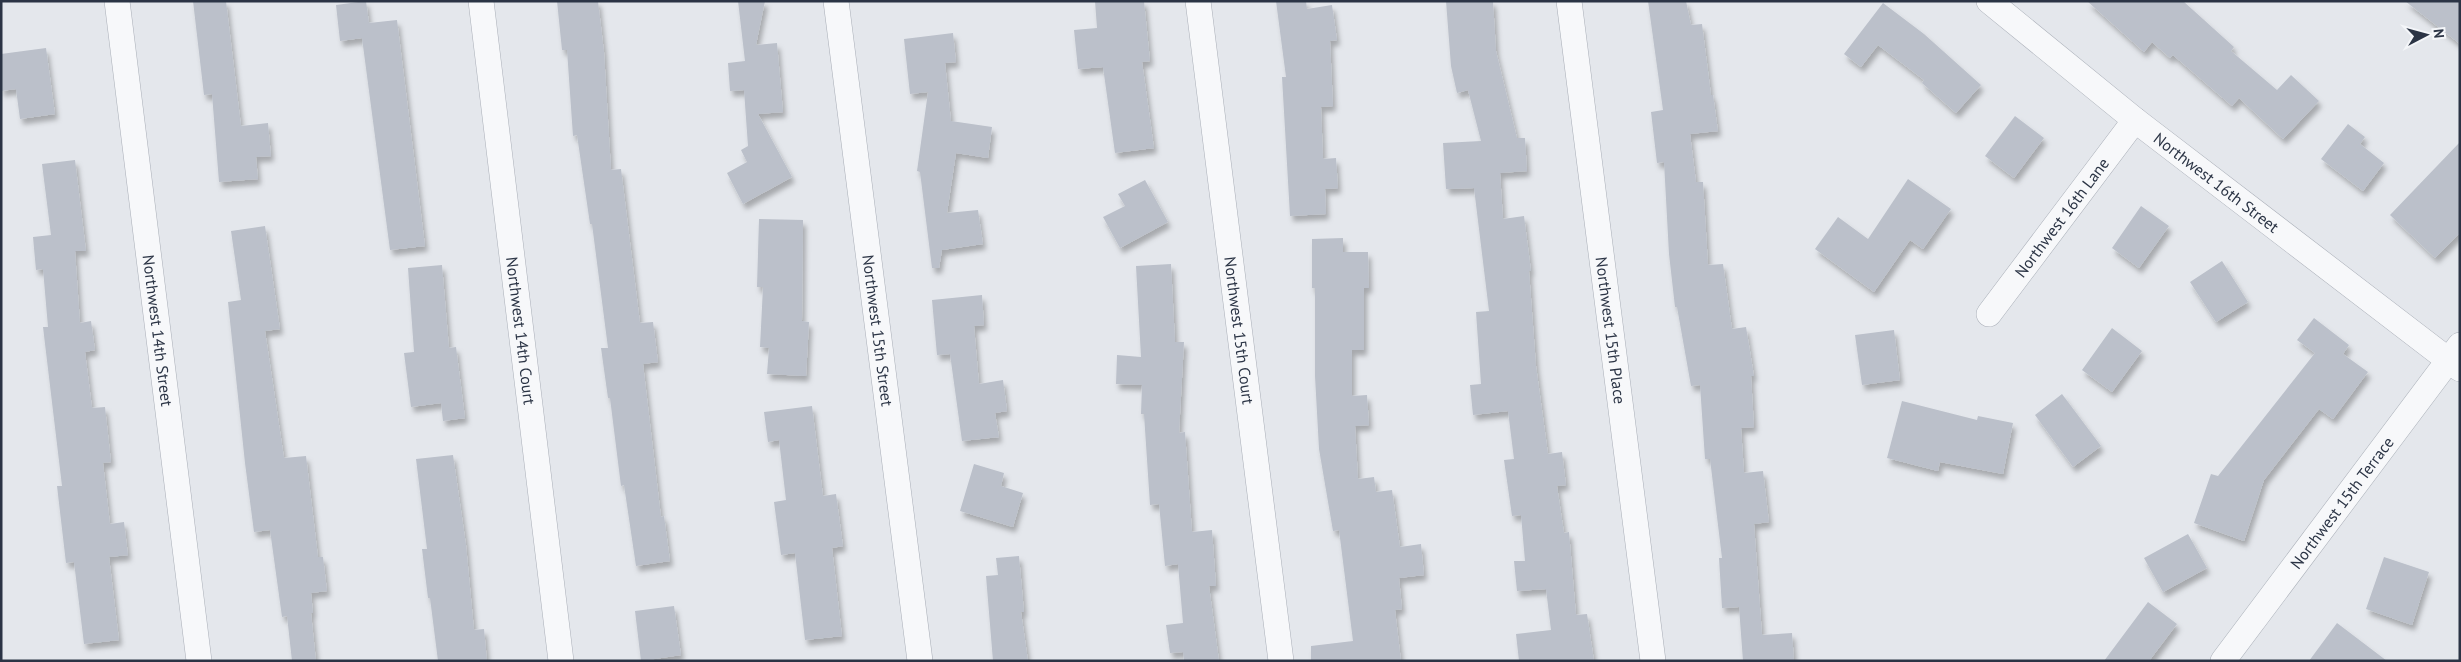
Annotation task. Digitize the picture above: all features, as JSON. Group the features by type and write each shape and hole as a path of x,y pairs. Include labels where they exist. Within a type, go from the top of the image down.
{"street":[{"name":"Northwest 14th Street","path":"117,1 199,661"},
{"name":"Northwest 14th Court","path":"481,1 561,661"},
{"name":"Northwest 15th Street","path":"836,1 920,661"},
{"name":"Northwest 15th Court","path":"1198,1 1280,661"},
{"name":"Northwest 15th Place","path":"1568,1 1653,661"},
{"name":"Northwest 16th Street","path":"1989,1 2135,120 2456,358"},
{"name":"Northwest 16th Lane","path":"1989,314 2135,120"},
{"name":"Northwest 15th Terrace","path":"2224,661 2456,358"}],"building":[{"path":"193,1 226,1 241,126 268,123 271,156 256,157 258,179 219,182 212,94 204,95"},
{"path":"366,1 369,23 397,20 425,246 390,250 362,38 340,41 336,5"},
{"path":"557,1 598,1 604,52 611,170 621,169 640,323 653,322 658,362 643,364 661,517 664,516 670,561 636,566 624,485 621,486 610,398 608,398 601,348 608,348 592,224 590,224 577,135 573,136 567,50 562,50"},
{"path":"738,1 765,1 756,45 777,43 783,112 758,114 792,177 743,204 727,173 747,162 741,150 748,146 744,90 730,91 728,63 745,61"},
{"path":"1095,1 1144,1 1150,61 1142,62 1154,148 1115,153 1103,67 1078,69 1074,30 1097,28"},
{"path":"1276,1 1306,1 1307,9 1332,5 1337,40 1330,41 1333,106 1321,107 1323,159 1336,158 1338,188 1325,189 1326,214 1290,216 1282,77 1286,77"},
{"path":"1446,1 1493,1 1496,51 1517,138 1525,138 1527,171 1500,173 1503,219 1524,216 1531,271 1529,271 1536,366 1548,454 1562,452 1566,485 1557,486 1564,533 1569,532 1576,615 1587,614 1594,661 1519,661 1516,634 1551,630 1546,589 1517,591 1514,561 1525,561 1521,515 1512,516 1504,460 1514,459 1508,411 1473,415 1470,385 1481,384 1476,312 1489,311 1474,188 1446,189 1443,143 1481,141 1468,90 1457,93 1451,66"},
{"path":"1648,1 1686,1 1691,25 1702,24 1711,95 1713,95 1718,131 1690,134 1696,182 1703,182 1708,265 1723,264 1732,329 1746,327 1754,376 1751,376 1754,427 1741,428 1744,473 1763,471 1769,522 1754,524 1762,635 1792,633 1794,661 1743,661 1739,607 1722,608 1719,558 1722,558 1710,459 1705,459 1700,385 1691,386 1677,307 1675,307 1669,254 1664,162 1657,163 1651,112 1663,110"},
{"path":"2087,1 2183,1 2234,47 2231,51 2277,90 2291,75 2319,101 2283,139 2239,98 2232,106 2173,55 2170,58 2152,42 2144,52"},
{"path":"2405,1 2460,1 2460,44"},
{"path":"1883,3 1924,34 1981,85 1956,113 1922,83 1924,80 1878,45 1861,67 1844,54"},
{"path":"953,33 956,62 945,63 951,121 992,127 988,158 956,153 947,213 978,210 983,244 942,250 939,268 932,268 920,172 917,171 928,92 910,94 904,39"},
{"path":"46,48 55,114 20,119 16,89 1,91 1,54"},
{"path":"2015,116 2044,138 2014,178 1985,156"},
{"path":"2348,124 2365,137 2360,144 2384,163 2363,191 2321,159"},
{"path":"2460,142 2460,233 2435,258 2390,215"},
{"path":"75,160 86,251 75,251 80,323 91,321 95,350 85,352 92,408 105,407 111,462 103,463 110,524 124,522 128,555 109,557 119,640 84,644 74,562 66,563 57,486 62,486 43,327 48,327 43,269 36,270 33,237 51,235 42,164"},
{"path":"1908,179 1951,209 1923,249 1910,240 1874,292 1815,249 1838,217 1868,239"},
{"path":"1145,180 1168,222 1120,248 1103,217 1125,206 1118,194"},
{"path":"2141,206 2169,226 2139,268 2112,248"},
{"path":"759,219 803,220 802,321 809,322 806,376 767,374 769,348 760,347 763,287 757,287"},
{"path":"265,226 280,329 265,331 284,458 306,456 318,557 323,557 327,591 311,593 316,661 292,661 287,616 282,617 270,530 254,532 245,463 228,302 241,300 231,231"},
{"path":"1343,238 1343,252 1368,252 1369,288 1364,288 1364,350 1352,350 1352,396 1367,395 1369,425 1355,426 1358,479 1374,477 1376,492 1392,490 1400,547 1421,544 1424,575 1399,578 1402,609 1395,610 1401,661 1311,661 1311,646 1353,641 1339,530 1333,531 1319,449 1315,376 1315,288 1312,288 1312,239"},
{"path":"2222,261 2248,302 2216,322 2190,282"},
{"path":"1171,264 1175,342 1184,342 1179,433 1185,432 1192,532 1212,530 1216,586 1209,586 1219,661 1184,661 1183,652 1170,653 1166,625 1183,623 1178,564 1165,566 1159,504 1150,505 1144,414 1141,414 1142,385 1116,384 1117,355 1141,357 1136,266"},
{"path":"442,265 449,348 456,347 465,418 443,421 441,403 411,407 404,353 414,352 408,268"},
{"path":"982,295 984,325 974,326 979,384 1003,380 1007,411 995,413 999,437 962,441 950,354 937,355 932,300"},
{"path":"2314,318 2349,345 2343,354 2368,372 2333,419 2319,409 2264,480 2244,541 2194,523 2211,474 2218,476 2315,353 2297,340"},
{"path":"2112,328 2142,351 2112,392 2082,370"},
{"path":"1894,330 1900,380 1862,385 1855,335"},
{"path":"2062,394 2101,446 2073,467 2035,415"},
{"path":"1902,401 1977,420 1978,416 2013,423 2003,474 1940,462 1938,471 1887,458"},
{"path":"812,406 823,496 836,494 843,546 832,548 842,636 805,640 795,553 781,555 774,502 786,500 779,440 768,442 764,412"},
{"path":"453,455 466,545 474,630 484,629 487,661 438,661 422,549 427,549 416,459"},
{"path":"974,464 1004,473 1001,486 1023,493 1013,527 960,511"},
{"path":"2188,534 2207,568 2163,592 2144,558"},
{"path":"1019,556 1024,612 1021,612 1028,661 993,661 986,576 998,575 996,558"},
{"path":"2384,557 2429,572 2412,625 2366,609"},
{"path":"2148,602 2177,624 2149,661 2104,661"},
{"path":"674,606 681,655 641,661 635,611"},
{"path":"2337,623 2387,661 2309,661"}]}
